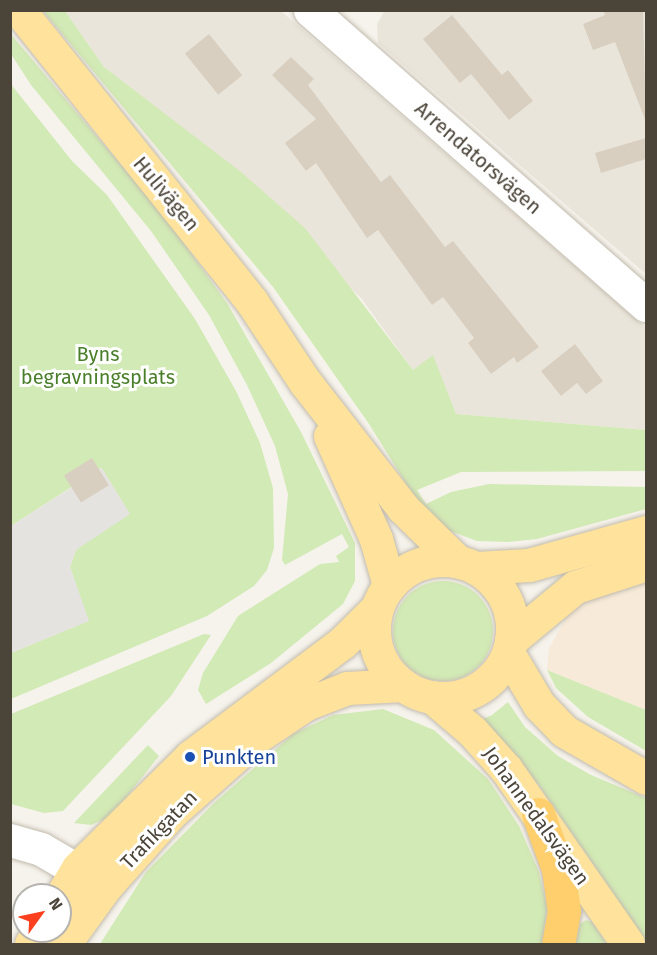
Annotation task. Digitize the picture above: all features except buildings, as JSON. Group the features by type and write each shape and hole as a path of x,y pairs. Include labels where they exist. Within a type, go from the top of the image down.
{"highway":[{"path":"538,814 558,869 564,911 558,945"}],"main road":[{"name":"Hulivägen","path":"19,10 252,302 305,382 403,508 467,565"},
{"name":"Hulivägen","path":"305,382 376,539 383,597"},
{"path":"646,532 528,565 422,562 383,597 374,641 383,664 417,691 453,698 482,686 510,646 574,588 646,564"},
{"path":"467,565 503,594 512,627 510,646 539,705 564,731 646,778"},
{"name":"Trafikgatan","path":"64,945 80,891 190,757 342,643 383,597"},
{"name":"Trafikgatan","path":"80,891 258,736 306,704 347,688 417,691"},
{"name":"Johannedalsvägen","path":"417,691 471,731 538,814 628,945"}],"street":[{"name":"Arrendatorsvägen","path":"328,16 646,305"},
{"path":"10,840 41,849 80,891"},
{"path":"10,848 80,891"}],"shaded area":[{"path":"385,10 646,11 646,274 378,43 377,24"},
{"path":"65,11 281,11 646,328 646,430 456,414 433,356 413,370 361,298 176,125 104,67"},
{"path":"102,468 130,514 76,550 70,567 89,621 11,653 11,526"},
{"path":"646,578 646,710 547,670 549,648 567,616 599,592"}],"green space":[{"path":"43,11 65,11 104,67 241,172 305,228 413,370 433,355 456,414 646,430 646,471 461,472 417,490 426,504 451,492 489,484 646,487 646,509 537,539 508,542 477,541 445,529 425,514 369,424 273,287"},
{"path":"10,33 166,219 227,303 301,432 355,543 355,581 343,604 271,663 206,704 198,690 203,673 238,616 320,564 339,562 336,556 349,547 342,534 285,565 282,560 288,494 275,446 247,385 209,315 151,231 31,85 11,54"},
{"name":"Byns begravningsplats","path":"10,83 72,161 107,195 195,319 236,391 260,443 273,488 274,548 267,570 254,586 207,616 11,699 11,653 88,621 70,567 76,550 95,534 101,468 11,526"},
{"path":"443,581 471,589 485,603 493,631 485,659 471,673 443,681 415,673 401,659 393,631 401,603 415,589"},
{"path":"204,634 211,635 171,696 63,811 44,813 11,804 11,714"},
{"path":"547,670 646,710 646,751 588,717 556,688"},
{"path":"508,702 525,727 558,756 591,775 646,798 646,942 538,784 508,748 476,722 492,715"},
{"path":"383,709 434,730 488,779 519,826 539,872 547,908 542,944 100,944 146,872 214,803 293,734 333,715"},
{"path":"148,745 159,756 120,805 105,819 91,825 74,823"},
{"path":"586,920 592,922 607,944 575,944 580,924"}],"place":[{"name":"Punkten","path":"190,757"}]}
